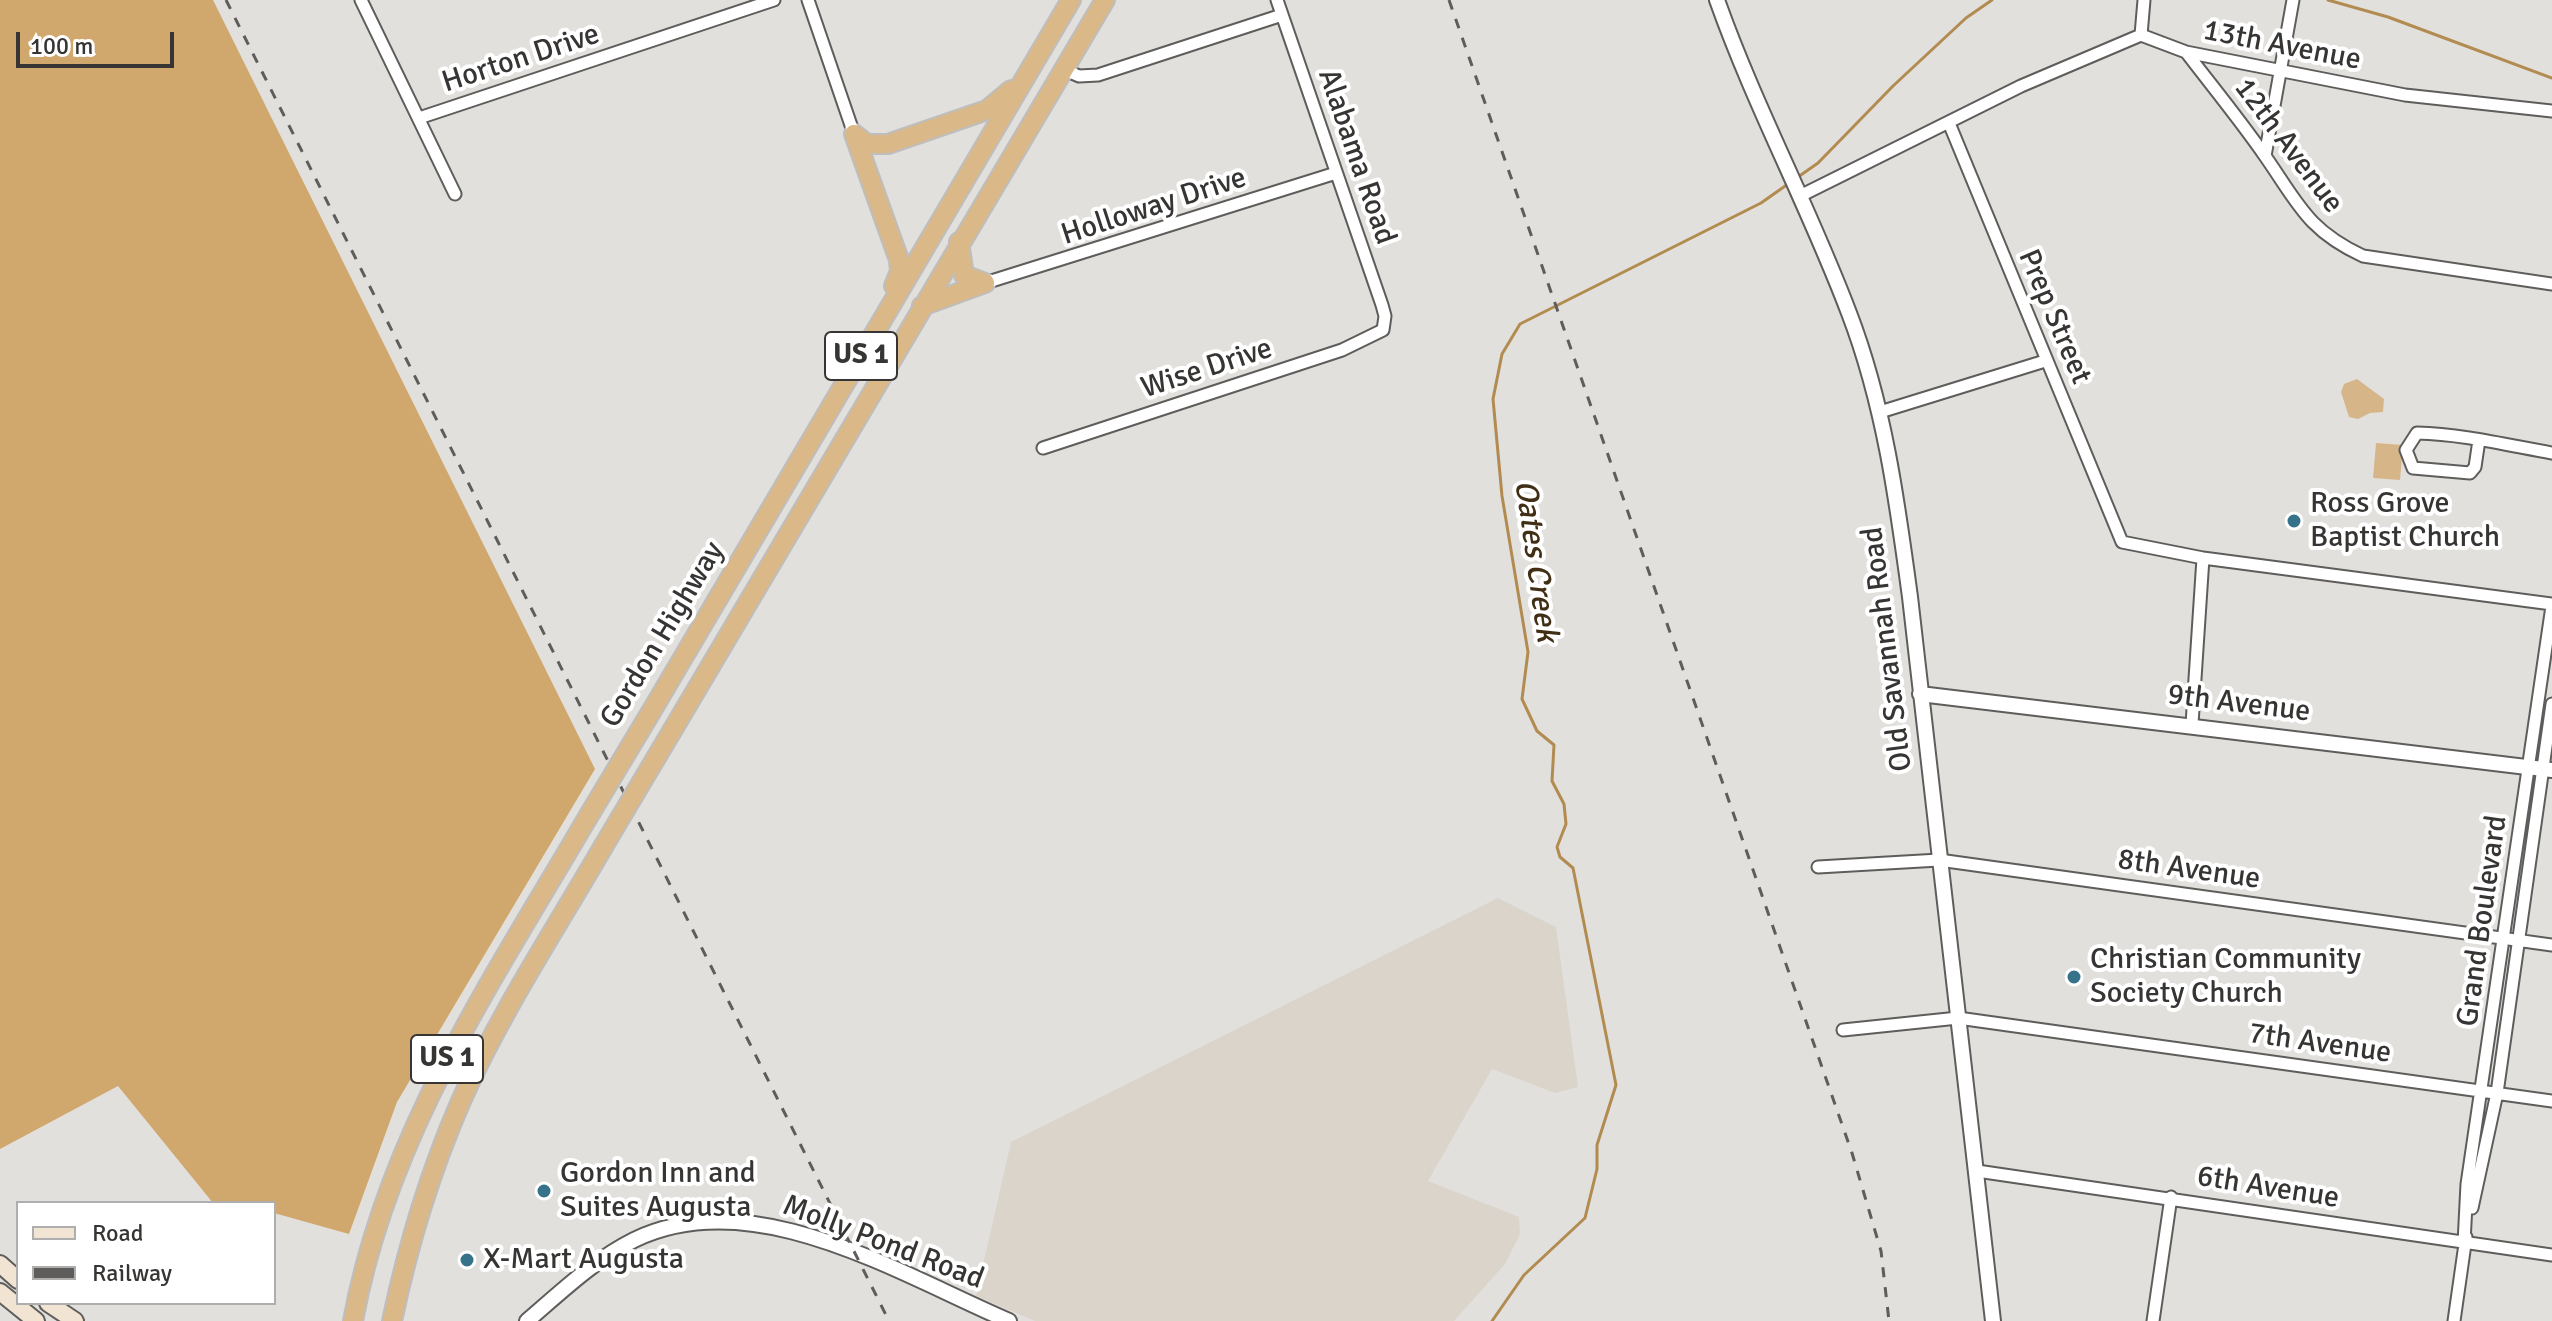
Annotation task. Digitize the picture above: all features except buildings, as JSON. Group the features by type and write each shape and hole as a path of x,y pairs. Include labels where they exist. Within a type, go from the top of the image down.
{"highway":[{"name":"Gordon Highway","path":"353,1321 388,1189 433,1085 1071,0"},
{"name":"Gordon Highway","path":"393,1320 426,1189 462,1099 497,1030 959,242 1105,0"},
{"path":"854,134 867,144 888,144 987,110 1023,81"},
{"path":"854,134 899,260 900,271 889,310"},
{"path":"959,242 964,275 985,283"},
{"path":"922,306 985,283"},
{"path":"342,1321 360,1290"}],"main road":[{"path":"0,1264 16,1278"},
{"path":"0,1292 32,1320"},
{"path":"0,1301 13,1321"},
{"path":"50,1305 75,1321"}],"street":[{"path":"361,0 455,194"},
{"name":"Horton Drive","path":"419,118 774,0"},
{"path":"808,0 854,134"},
{"name":"Alabama Road","path":"1277,0 1382,305 1385,316 1383,330"},
{"name":"Old Savannah Road","path":"1717,0 1745,79 1795,184 1850,315 1880,412 1896,488 1993,1321"},
{"path":"1795,184 1949,123 2021,86 2141,35 2144,0"},
{"path":"2265,156 2293,0"},
{"path":"1065,70 1079,76 1098,75 1282,15"},
{"name":"13th Avenue","path":"2141,35 2186,52 2405,95 2552,111"},
{"name":"12th Avenue","path":"2186,52 2265,156 2300,212 2335,243 2363,256 2552,284"},
{"name":"Prep Street","path":"1949,123 2122,542 2203,558"},
{"name":"Holloway Drive","path":"985,283 1336,173"},
{"name":"Wise Drive","path":"1043,448 1342,350 1383,330"},
{"path":"1880,412 2045,361"},
{"path":"2479,440 2475,467 2470,473 2413,468 2406,450 2417,433 2479,440 2552,453"},
{"path":"2192,724 2203,558 2552,605"},
{"name":"Grand Boulevard","path":"2464,1243 2497,1093 2519,940 2540,769 2552,605"},
{"name":"9th Avenue","path":"1920,694 2192,724 2540,769"},
{"name":"Grand Boulevard","path":"2454,1321 2464,1243 2467,1184 2505,938 2552,704"},
{"name":"8th Avenue","path":"1818,867 1939,860 2552,945"},
{"name":"7th Avenue","path":"1843,1030 1958,1018 2552,1101"},
{"name":"6th Avenue","path":"1977,1171 2552,1255"},
{"path":"2153,1321 2171,1197"},
{"name":"Molly Pond Road","path":"527,1321 600,1260 635,1240 693,1224 741,1220 799,1232 1009,1321"},
{"path":"32,1320 45,1305"}],"shaded area":[{"path":"0,0 213,0 595,769 397,1102 349,1234 276,1214 276,1201 211,1201 118,1086 0,1149"},
{"path":"2357,379 2384,399 2383,412 2370,413 2358,419 2349,417 2341,392 2344,384"},
{"path":"2376,443 2403,445 2400,480 2373,478"},
{"path":"1498,898 1556,927 1578,1087 1555,1093 1492,1069 1428,1181 1519,1217 1520,1234 1505,1264 1454,1321 1035,1321 976,1296 1011,1142"}],"waterway":[{"name":"Oates Creek","path":"1798,177 1818,163 1893,86 1966,18 1992,0"},
{"name":"Oates Creek","path":"2328,0 2388,17 2552,78"},
{"name":"Oates Creek","path":"1492,1321 1524,1275 1585,1218 1597,1169 1597,1145 1616,1085 1573,868 1560,857 1557,847 1566,824 1564,804 1552,781 1554,745 1537,731 1522,699 1528,652 1502,496 1493,399 1502,354 1520,324 1761,203 1788,184"}],"railway":[{"path":"226,0 889,1321"},
{"path":"1449,0 1852,1153 1881,1251 1889,1321"}],"place":[{"name":"Ross Grove Baptist Church","path":"2294,521"},
{"name":"Christian Community Society Church","path":"2074,977"},
{"name":"Gordon Inn and Suites Augusta","path":"544,1191"},
{"name":"X-Mart Augusta","path":"467,1260"}]}
